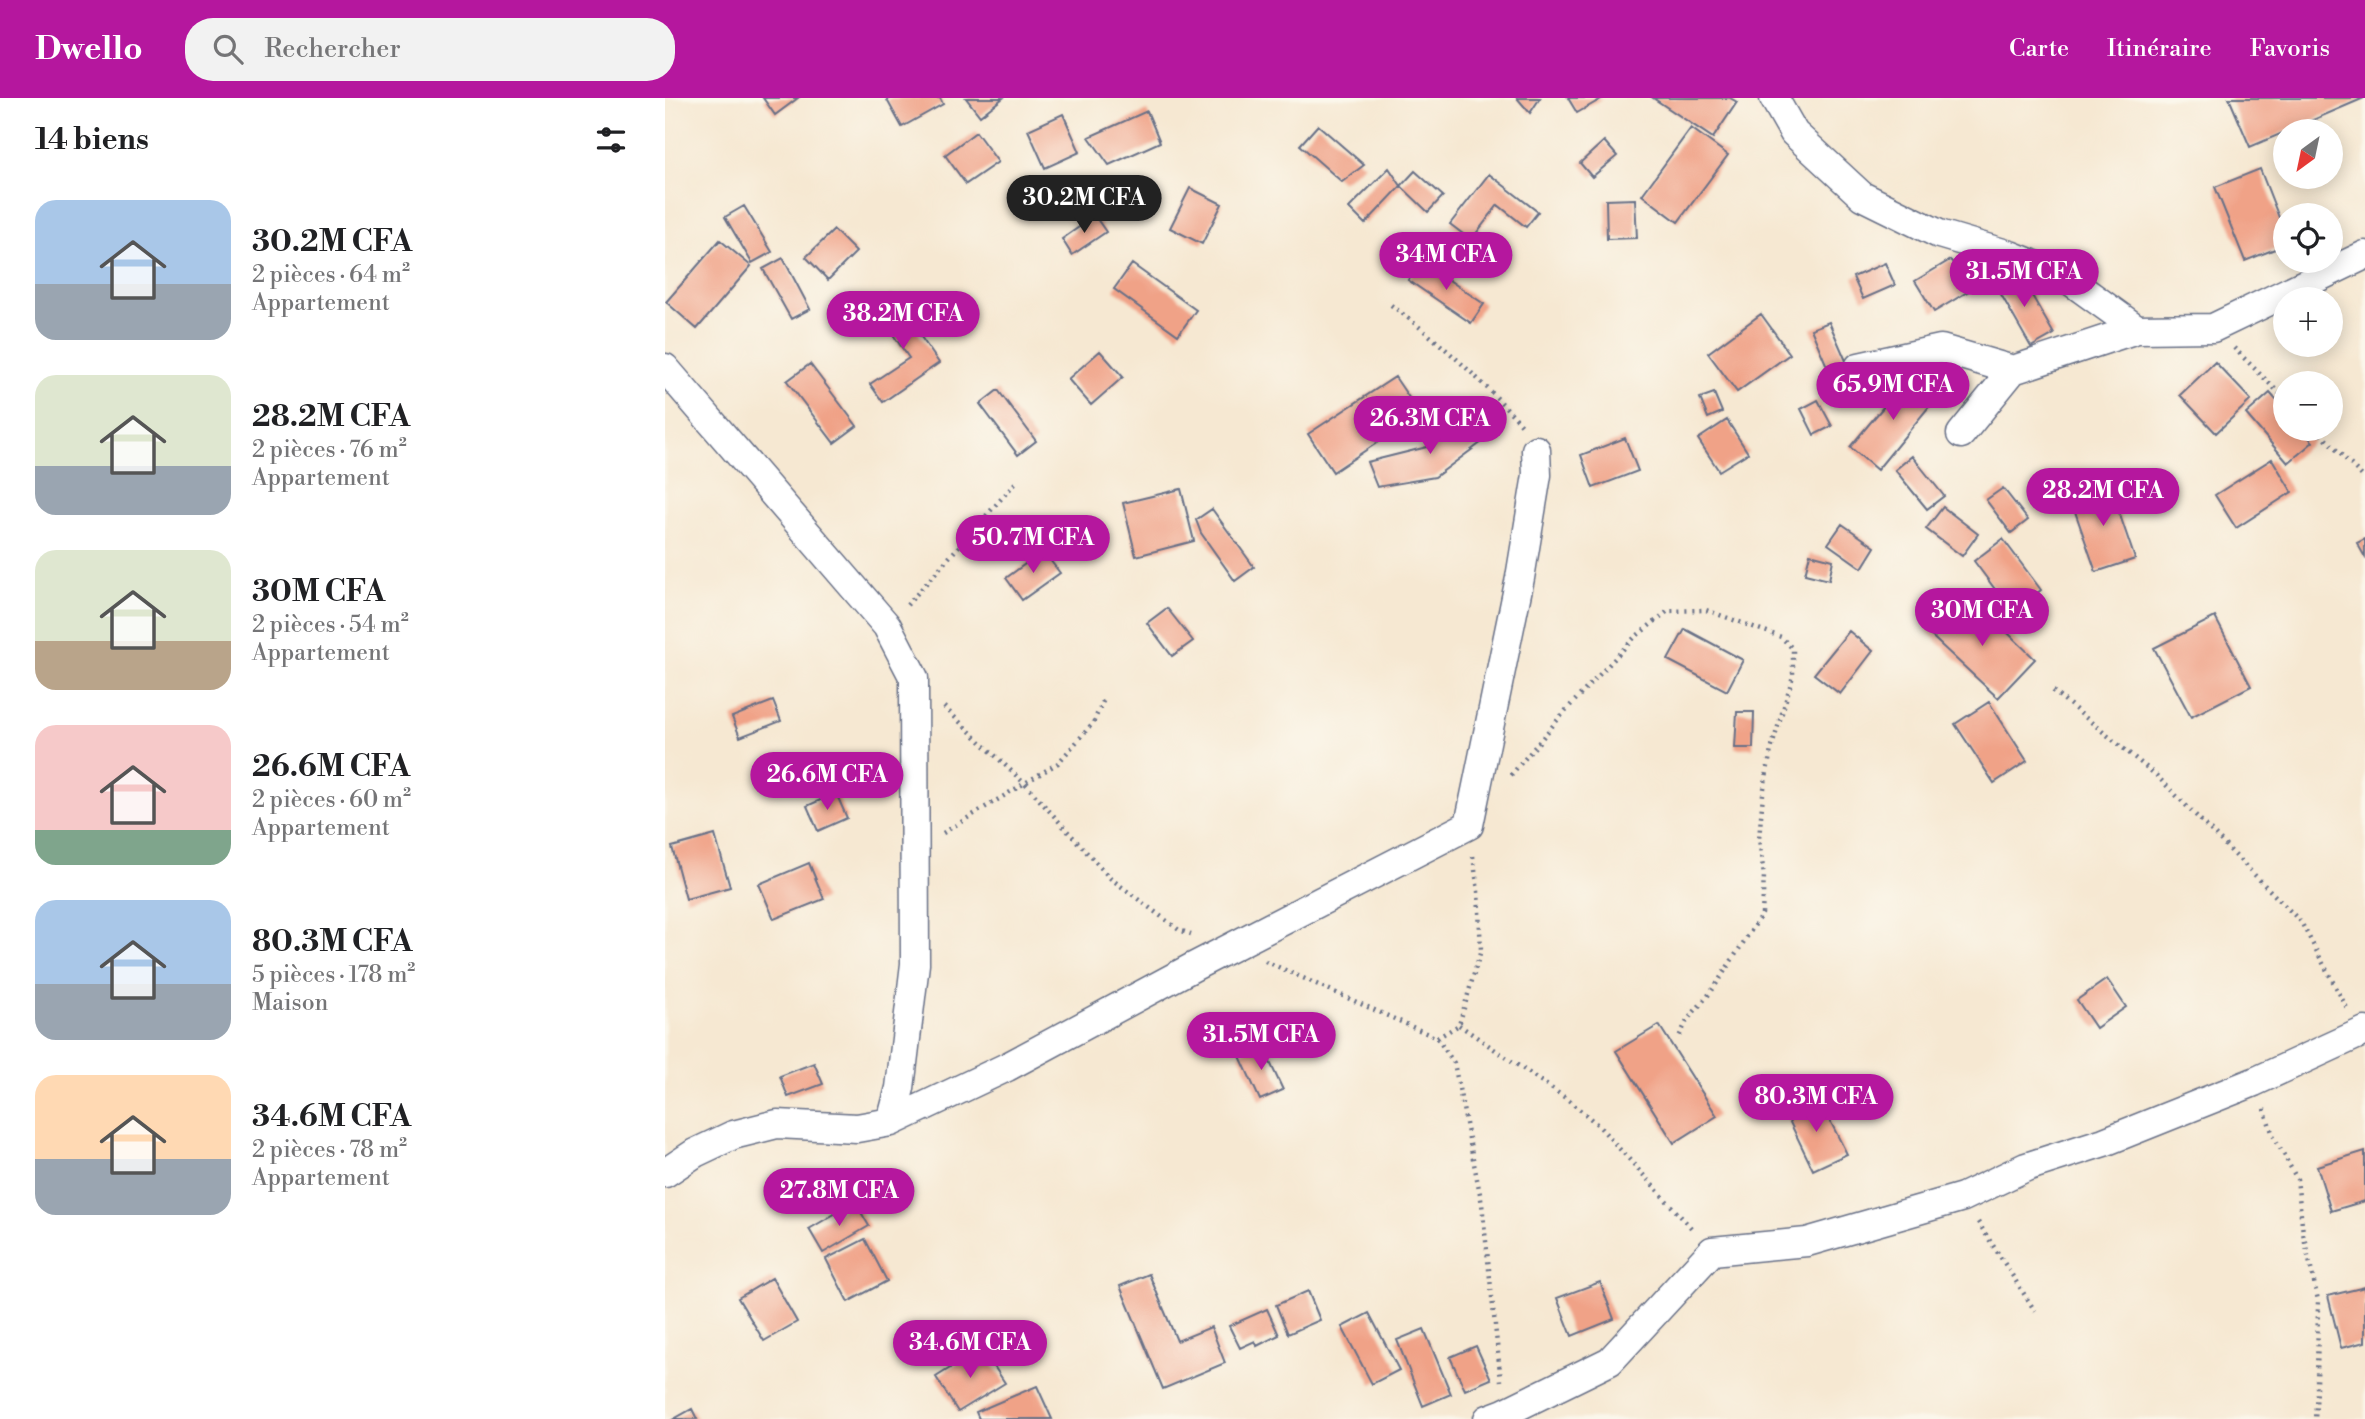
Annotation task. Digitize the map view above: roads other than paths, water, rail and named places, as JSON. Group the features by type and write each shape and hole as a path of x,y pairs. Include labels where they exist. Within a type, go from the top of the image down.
{"street":[{"path":"1774,98 1794,133 1862,195 1939,234 2010,256 2065,278 2137,329"},
{"path":"1961,434 2013,370 2137,329 2213,328 2365,254"},
{"path":"1859,367 1941,349 2013,370"},
{"path":"665,368 887,625 914,678 915,964 901,1088 891,1122"},
{"path":"665,1173 695,1153 733,1135 777,1124 857,1128 891,1122 1007,1067 1183,972 1469,825 1520,578 1537,475 1536,450"},
{"path":"1496,1416 1610,1361 1712,1251 1807,1242 1963,1197 2026,1167 2104,1142 2254,1082 2363,1032"}]}
